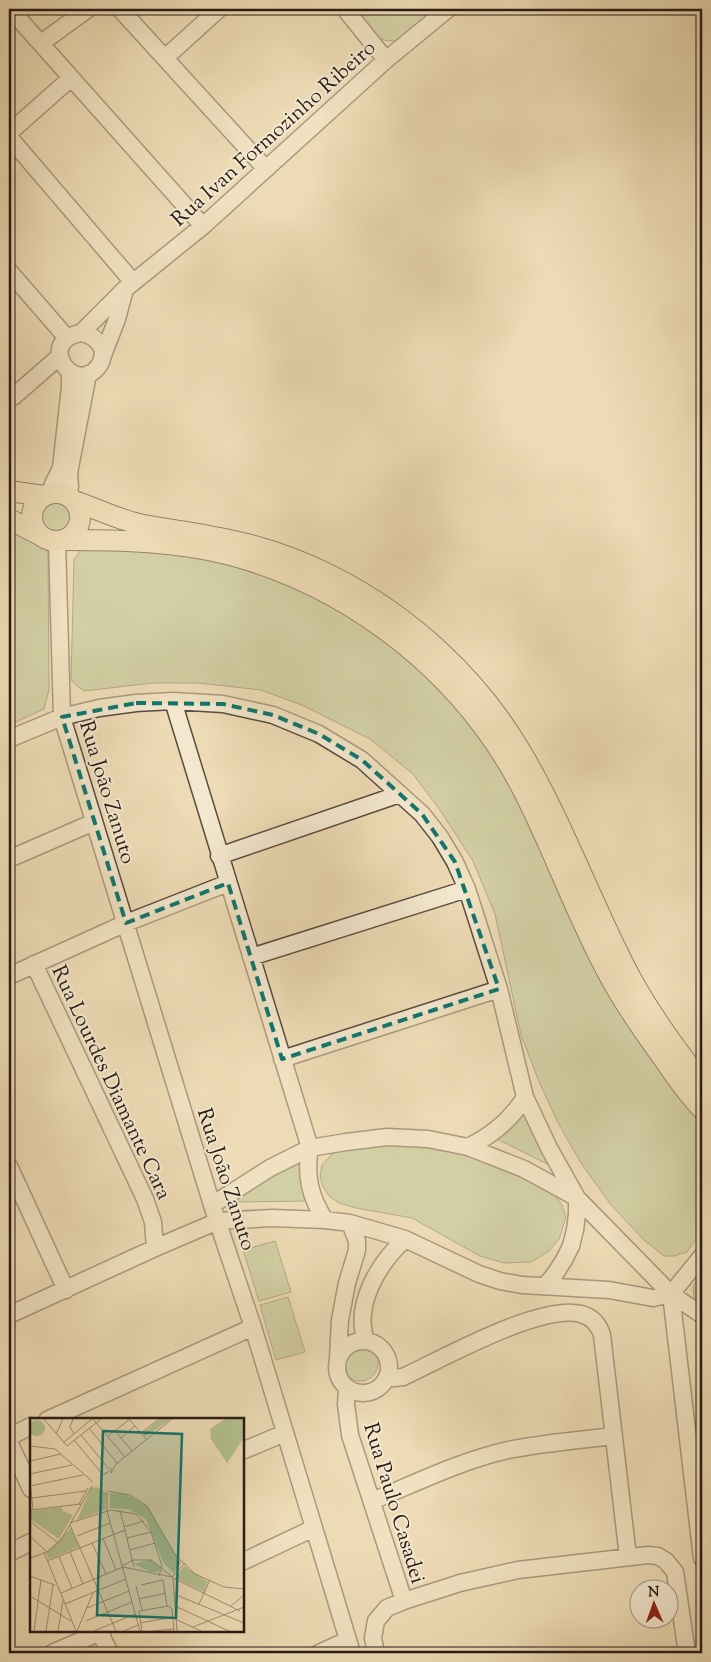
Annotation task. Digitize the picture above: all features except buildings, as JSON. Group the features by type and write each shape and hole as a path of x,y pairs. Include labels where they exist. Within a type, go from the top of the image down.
{"main road":[{"path":"9,490 59,497 136,524 231,540 300,562 362,593 389,610 434,646 477,691 505,726 523,754 540,785 625,967 657,1021 702,1083"},
{"path":"59,497 78,507 80,523 72,536 54,539 35,530 32,523 32,515 38,501 59,497"},
{"path":"9,519 54,539 146,542 230,555 264,566 324,592 353,608 379,624 423,659 464,702 491,736 524,792 612,982 643,1031 688,1094 702,1109"}],"street":[{"path":"10,9 203,226"},
{"path":"41,43 88,9"},
{"path":"120,9 266,169"},
{"path":"165,58 219,9"},
{"path":"344,9 386,60"},
{"name":"Rua Ivan Formozinho Ribeiro","path":"74,335 129,286 203,226 386,60 448,9"},
{"path":"9,133 71,78"},
{"path":"9,137 129,286 102,359 94,370 88,374 81,375 70,372 61,361 60,350 62,343 74,335 89,334 100,344 102,359"},
{"path":"9,271 74,335"},
{"path":"11,395 60,356"},
{"path":"70,372 70,387 60,468 53,484 59,497 70,487 69,473 88,374"},
{"name":"Rua João Zanuto","path":"54,539 62,718 212,1206 253,1327 350,1647"},
{"path":"9,739 62,718 99,708 136,702 223,704 273,715 312,731 362,760 422,814 456,862 467,889 499,989 525,1097 549,1148 576,1198 576,1230 571,1246 560,1267 544,1286"},
{"path":"173,702 310,1148 307,1173 309,1186 315,1204 325,1220"},
{"path":"219,856 400,794"},
{"path":"9,859 94,822"},
{"path":"9,976 126,923 228,882"},
{"path":"250,957 467,889"},
{"name":"Rua Lourdes Diamante Cara","path":"34,964 145,1200 153,1222 156,1248"},
{"path":"282,1059 499,989"},
{"path":"468,1146 495,1132 512,1116 525,1097"},
{"path":"212,1206 270,1168 310,1148 387,1137 428,1139 468,1146 524,1168 576,1198 671,1294 702,1315"},
{"path":"9,1166 66,1290"},
{"path":"9,1316 218,1221 272,1218 350,1223 405,1239 479,1274 500,1281 522,1285 610,1290 653,1298 671,1294 702,1256"},
{"path":"338,1358 347,1347 359,1342 366,1342 379,1347 387,1357 389,1364 387,1377 384,1383 373,1392 360,1393 347,1388 338,1378 337,1364 340,1320 358,1241 350,1223"},
{"path":"366,1342 362,1319 369,1291 383,1262 405,1239"},
{"path":"347,1283 369,1291"},
{"path":"671,1294 695,1447 702,1557"},
{"path":"387,1377 403,1377 527,1321 571,1313 581,1314 594,1322 602,1335 628,1557"},
{"path":"51,1418 253,1327"},
{"name":"Rua Paulo Casadei","path":"347,1388 346,1404 350,1435 404,1600"},
{"path":"9,1437 30,1426"},
{"path":"244,1450 285,1433"},
{"path":"372,1501 456,1466 489,1455 533,1446 614,1436"},
{"path":"9,1442 30,1487"},
{"path":"244,1561 314,1528"},
{"path":"9,1553 30,1542"},
{"path":"376,1653 373,1638 376,1621 387,1608 404,1600 460,1583 518,1570 653,1555 666,1561 673,1568 677,1577 687,1653"},
{"path":"52,1653 99,1632"},
{"path":"101,1632 110,1653"},
{"path":"319,1653 350,1647"}],"highlighted area":[{"path":"136,703 223,704 273,715 319,734 362,760 422,814 455,862 499,989 282,1059 228,883 126,923 62,717"}],"green space":[{"path":"357,9 438,9 400,40 390,41 380,38 363,20"},
{"path":"57,500 68,505 73,516 68,527 57,532 46,527 41,516 46,505"},
{"path":"9,526 36,538 48,552 49,690 44,709 9,725"},
{"path":"100,545 225,561 286,582 347,613 403,650 494,748 702,1115 702,1230 687,1252 674,1256 664,1256 644,1240 611,1205 581,1163 557,1121 521,1035 495,914 473,861 440,810 413,774 370,739 304,706 261,690 198,683 153,683 84,691 71,680 74,560 80,551"},
{"path":"523,1109 550,1164 497,1139"},
{"path":"394,1141 461,1148 550,1189 562,1205 566,1217 559,1239 549,1251 531,1262 504,1263 480,1256 412,1218 356,1208 339,1203 329,1196 323,1187 320,1176 322,1165 333,1153 359,1145"},
{"path":"304,1156 307,1201 239,1202 235,1197"},
{"path":"275,1241 291,1292 259,1301 243,1250"},
{"path":"702,1274 702,1305 694,1300 693,1286"},
{"path":"288,1297 305,1352 276,1360 260,1305"},
{"path":"360,1345 367,1346 373,1350 377,1356 377,1370 373,1376 367,1380 360,1381 353,1380 347,1376 343,1370 342,1363 343,1356 347,1350 353,1346"}]}
